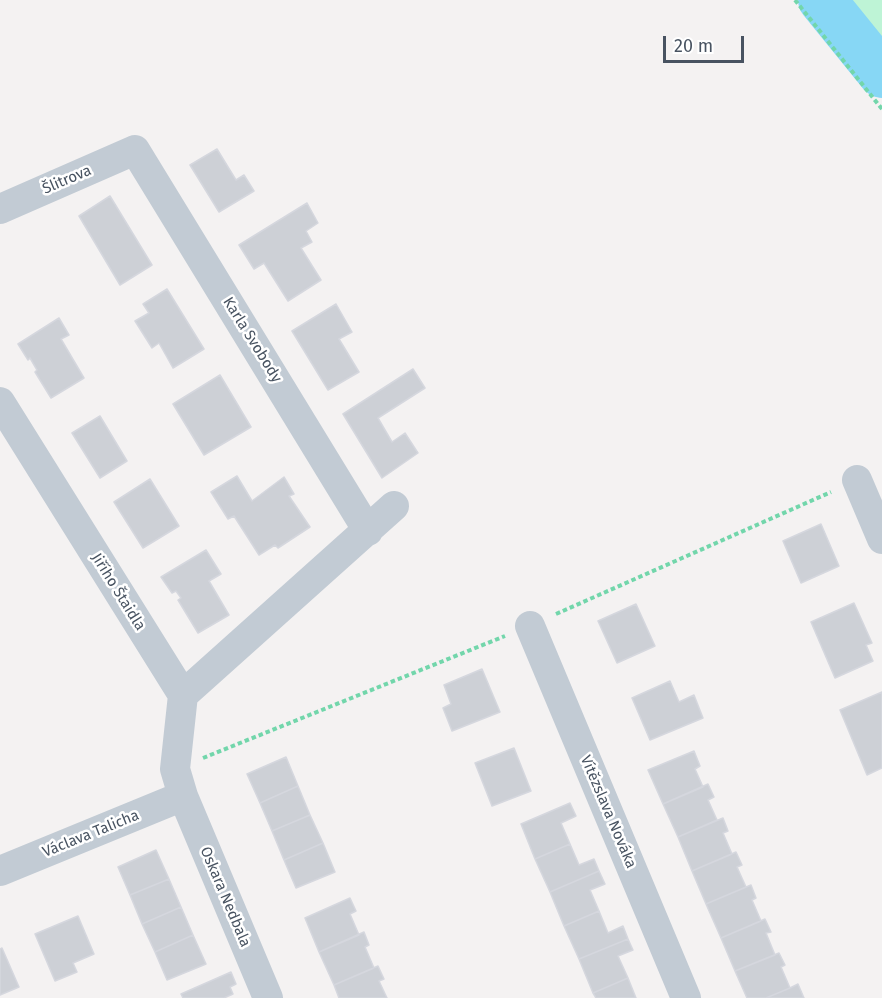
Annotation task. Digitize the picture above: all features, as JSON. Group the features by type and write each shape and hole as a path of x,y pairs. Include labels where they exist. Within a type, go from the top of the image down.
{"street":[{"name":"Šlitrova","path":"0,209 135,150"},
{"name":"Karla Svobody","path":"135,150 368,531"},
{"name":"Jiřího Štaidla","path":"0,402 183,695"},
{"path":"857,480 882,539"},
{"path":"183,796 176,769 183,695 394,506"},
{"name":"Vítězslava Nováka","path":"530,626 686,998"},
{"name":"Václava Talicha","path":"0,871 183,796"},
{"name":"Oskara Nedbala","path":"183,796 268,998"}],"path":[{"path":"795,0 882,109"}],"green space":[{"path":"850,0 882,0 882,39"}],"building":[{"path":"217,149 236,180 244,175 254,191 219,212 190,165"},
{"path":"110,196 152,265 120,285 79,216"},
{"path":"307,203 318,223 306,231 312,242 301,248 321,280 288,301 264,263 254,269 239,245"},
{"path":"167,289 204,349 173,368 159,343 152,348 135,321 149,313 143,304"},
{"path":"336,304 352,332 339,339 359,372 328,390 292,331"},
{"path":"59,318 69,335 61,339 84,378 51,398 35,372 37,370 30,358 28,360 18,344"},
{"path":"413,369 425,388 378,418 392,442 405,433 418,453 382,478 343,414"},
{"path":"220,375 251,427 204,455 173,404"},
{"path":"100,416 127,461 100,478 72,433"},
{"path":"237,476 252,501 284,477 294,494 289,496 310,527 278,548 275,545 259,555 234,516 228,519 211,492"},
{"path":"150,479 179,526 143,548 114,502"},
{"path":"821,524 839,566 801,583 783,541"},
{"path":"206,550 221,574 209,581 229,615 198,633 178,600 181,598 176,591 172,593 161,577"},
{"path":"854,603 872,643 866,645 873,661 835,678 811,622"},
{"path":"636,604 655,646 617,663 598,621"},
{"path":"482,669 500,712 452,731 443,708 451,704 444,685"},
{"path":"670,681 679,702 694,695 703,718 650,740 632,698"},
{"path":"882,692 882,768 867,775 840,710"},
{"path":"514,748 531,791 492,806 475,763"},
{"path":"694,751 700,766 695,769 703,787 663,804 648,770"},
{"path":"286,757 298,786 260,803 247,774"},
{"path":"708,784 714,797 708,800 717,820 678,837 663,804"},
{"path":"298,786 310,815 272,831 260,803"},
{"path":"570,803 576,816 561,823 570,844 535,859 521,824"},
{"path":"310,815 323,843 284,860 272,831"},
{"path":"723,818 728,831 723,833 732,854 692,871 678,837"},
{"path":"323,843 335,872 296,888 284,860"},
{"path":"570,844 579,865 594,859 599,871 550,892 535,859"},
{"path":"156,850 169,879 130,895 118,867"},
{"path":"736,852 742,865 737,867 746,887 706,904 692,871"},
{"path":"599,871 605,884 590,890 599,911 564,926 550,892"},
{"path":"169,879 181,907 142,924 130,895"},
{"path":"751,885 756,898 752,900 761,921 721,938 706,904"},
{"path":"350,898 356,911 350,914 359,935 319,952 305,918"},
{"path":"181,907 193,935 155,952 142,924"},
{"path":"599,911 608,933 623,926 628,939 579,959 564,926"},
{"path":"78,916 94,954 73,963 77,972 55,981 35,934"},
{"path":"765,919 771,932 766,933 775,955 735,971 721,938"},
{"path":"364,932 369,945 365,947 374,968 334,985 319,952"},
{"path":"193,935 206,964 167,980 155,952"},
{"path":"628,939 633,950 618,956 628,978 593,993 579,959"},
{"path":"2,948 19,987 0,995 0,949"},
{"path":"779,953 785,965 781,967 790,988 766,998 747,998 735,971"},
{"path":"378,966 384,979 379,981 387,998 339,998 334,985"},
{"path":"231,972 236,984 230,987 233,994 224,998 183,998 181,994"},
{"path":"628,978 636,998 596,998 593,993"},
{"path":"798,984 804,998 766,998 790,988"}],"waterway":[{"path":"822,0 882,74"}]}
